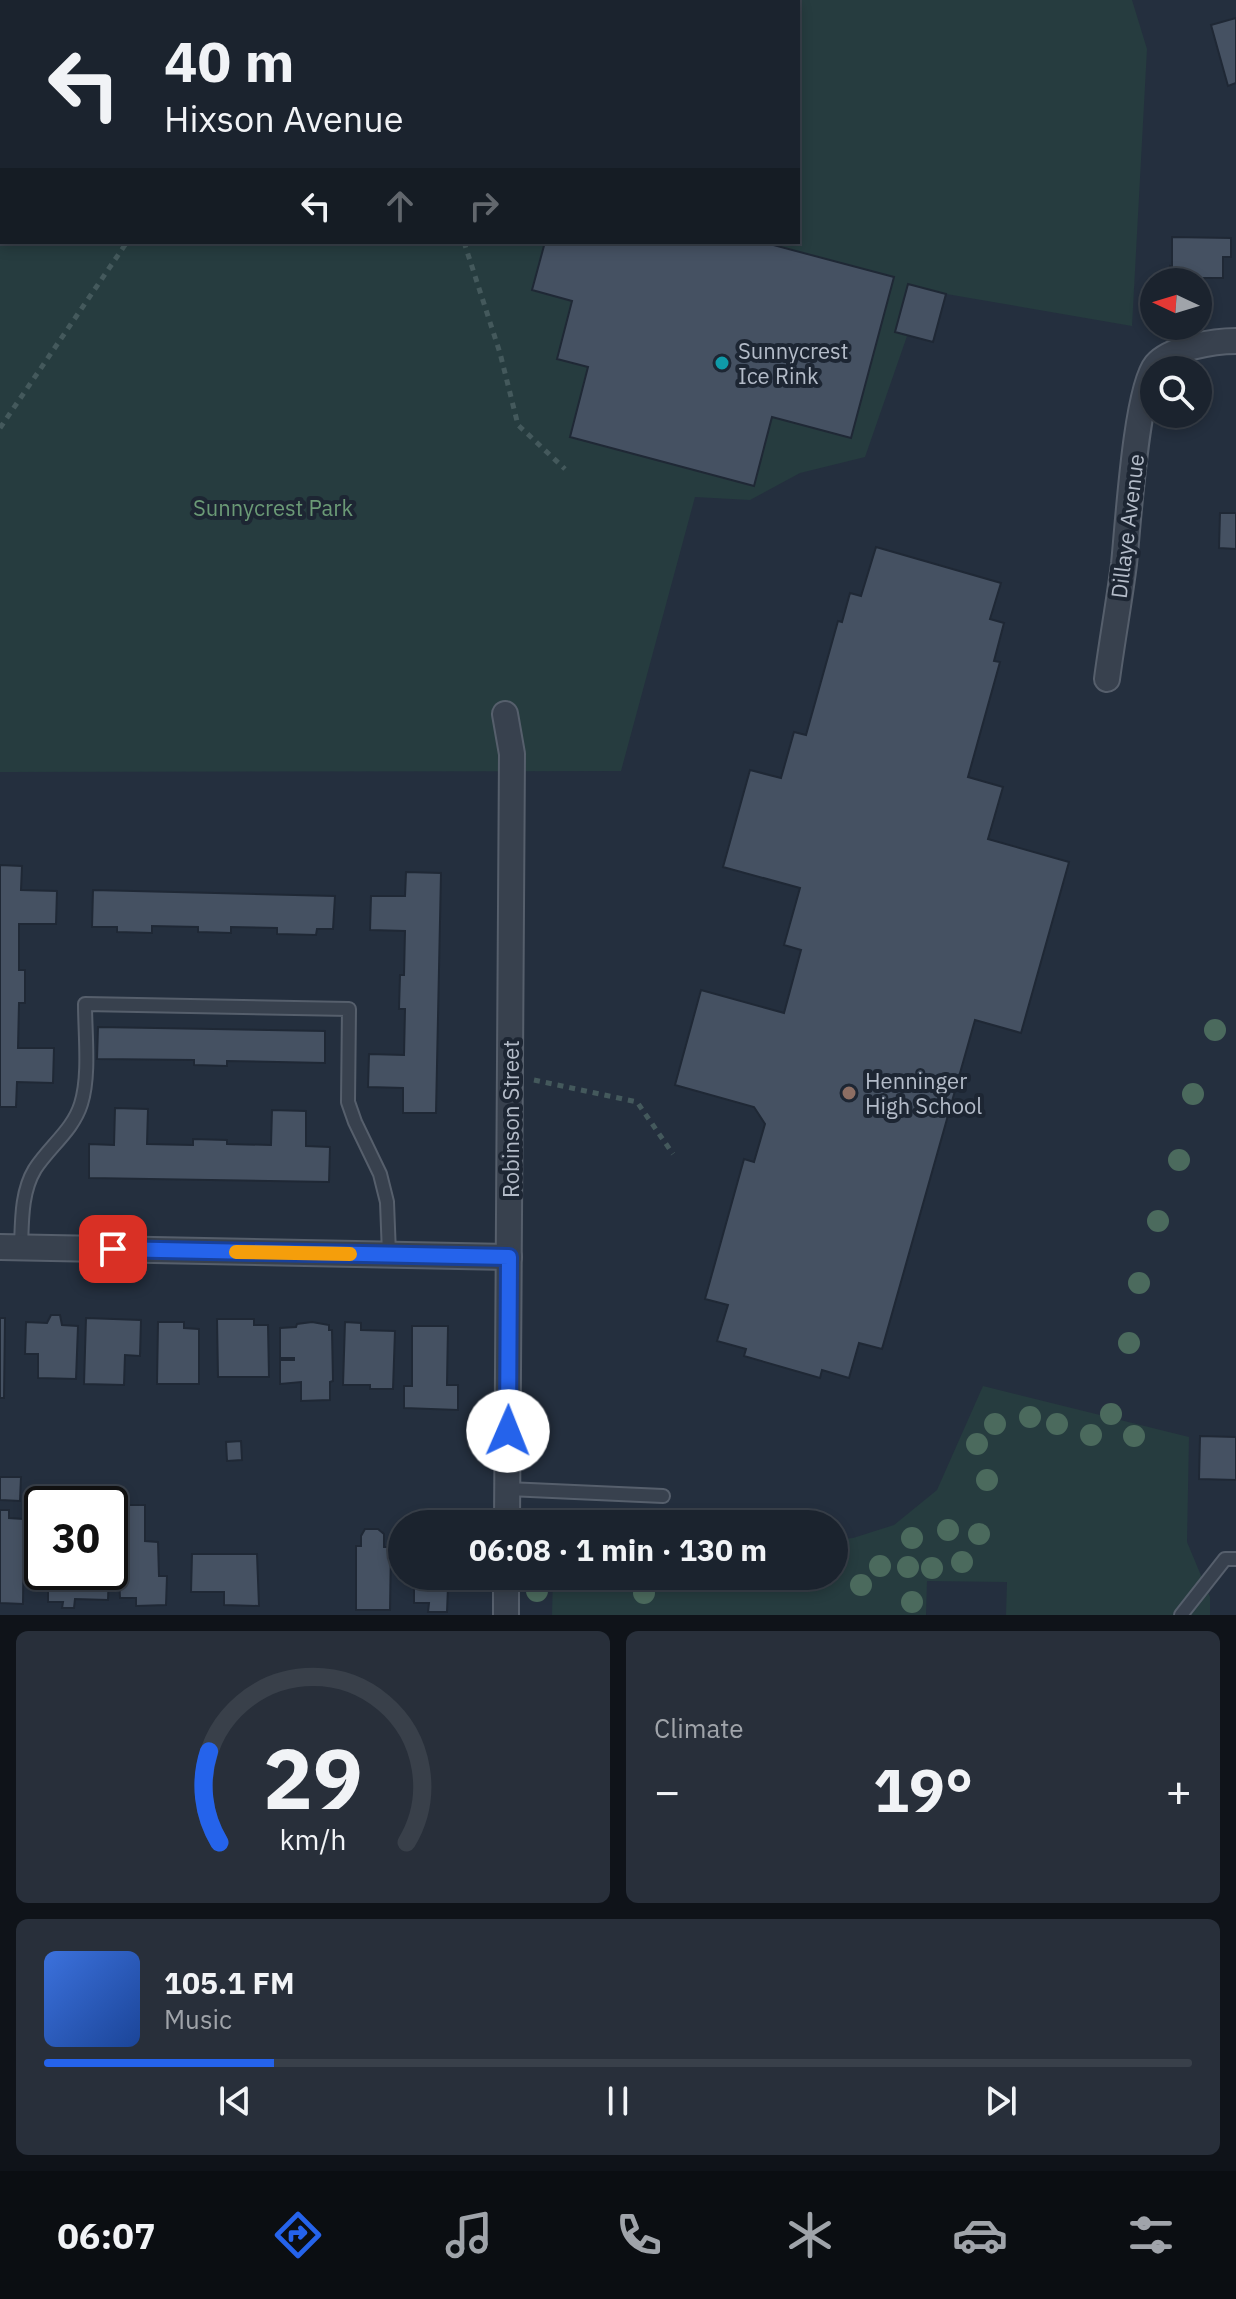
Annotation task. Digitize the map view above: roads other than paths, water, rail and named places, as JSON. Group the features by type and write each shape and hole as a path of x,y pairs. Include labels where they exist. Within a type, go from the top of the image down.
{"street":[{"name":"Dillaye Avenue","path":"1107,679 1141,411 1149,376 1158,362 1172,354 1219,341 1236,341"},
{"name":"Robinson Street","path":"505,714 512,754 507,1510"},
{"path":"11,1248 509,1257"},
{"path":"506,1590 506,1615"}],"lane":[{"path":"11,1248 27,1186 42,1160 76,1118 82,1102 85,1004 349,1009 348,1102 380,1174 387,1202 389,1254"},
{"path":"507,1489 663,1496"},
{"path":"1181,1615 1225,1559 1236,1559"}],"place":[{"name":"Sunnycrest Ice Rink","path":"722,363"},
{"name":"Henninger High School","path":"849,1093"}],"park label":[{"name":"Sunnycrest Park","path":"273,507"}]}
